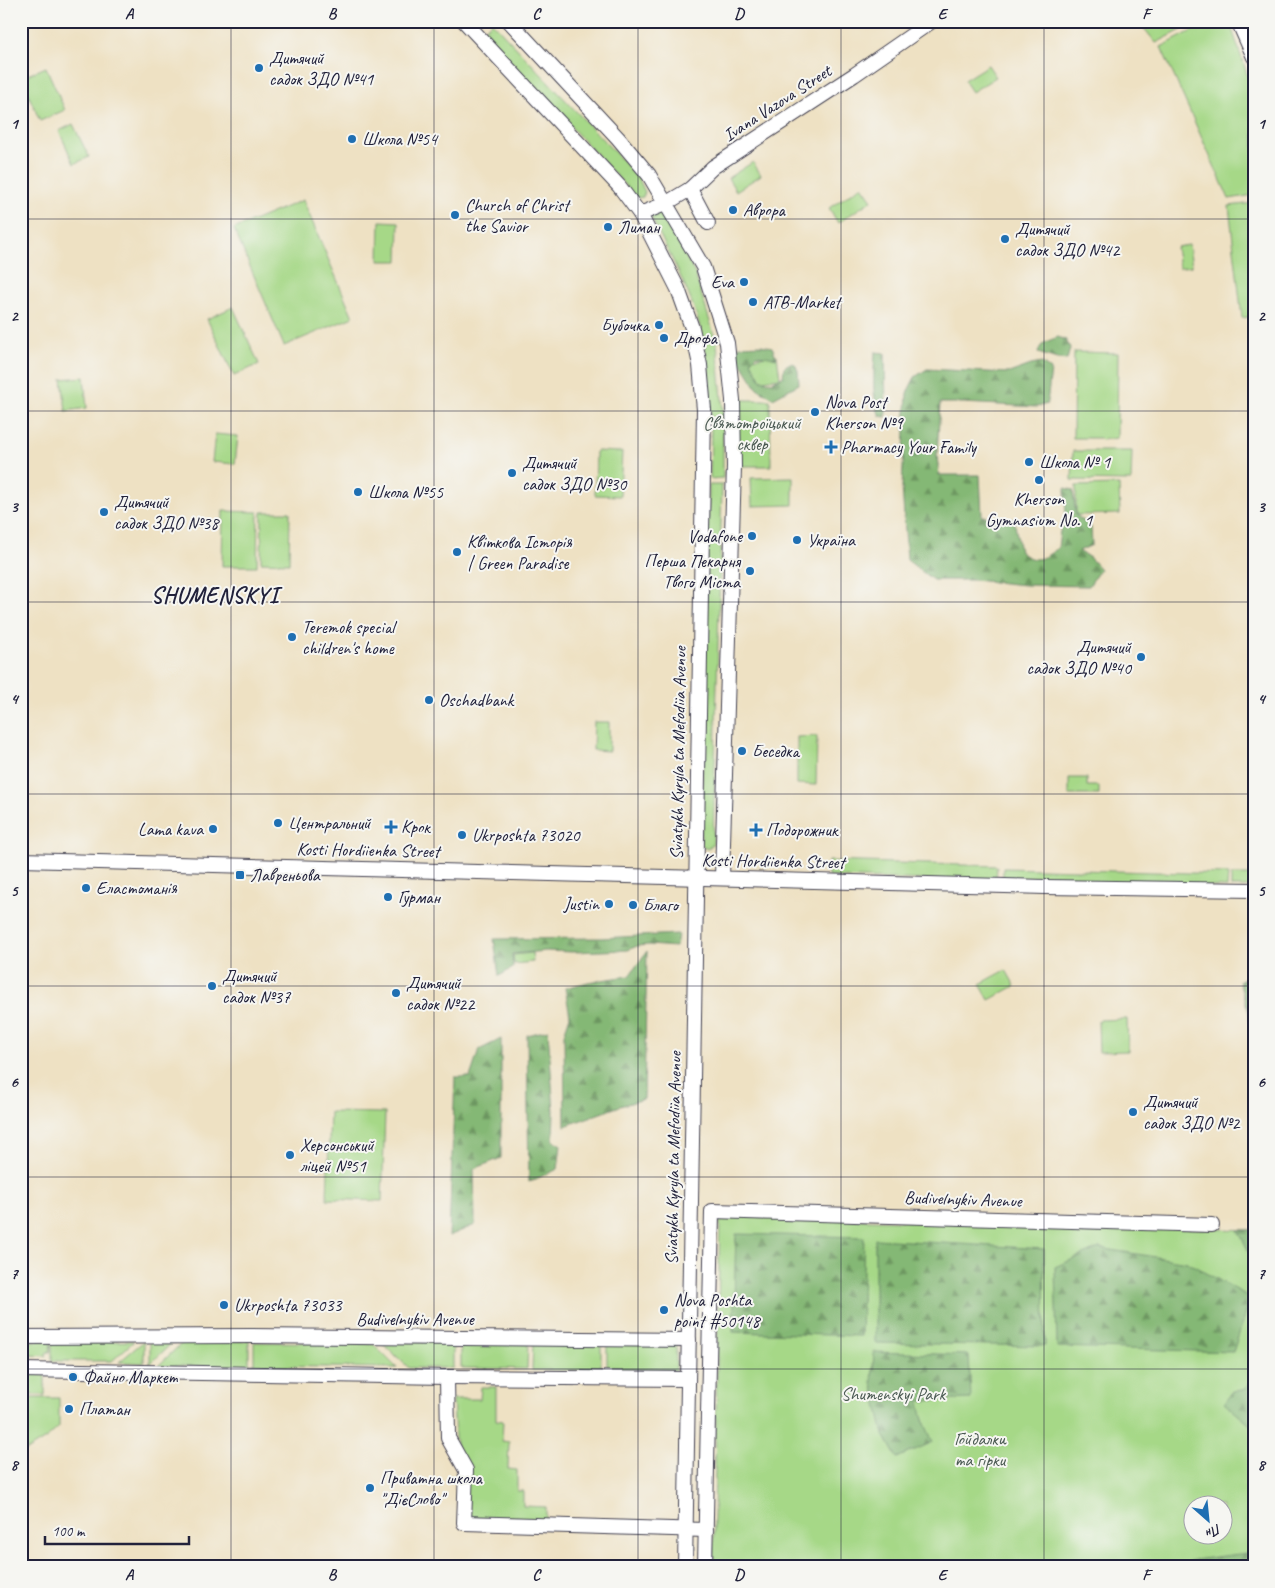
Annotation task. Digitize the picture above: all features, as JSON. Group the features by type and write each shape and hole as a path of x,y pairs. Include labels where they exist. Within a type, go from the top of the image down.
{"street":[{"name":"Sviatykh Kyryla ta Mefodiia Avenue","path":"464,21 618,186 640,214 678,289 692,328 700,365 704,410 694,877 685,1567"},
{"path":"509,21 618,138 649,175 703,267 728,343 734,400 734,466 722,878"},
{"name":"Ivana Vazova Street","path":"640,214 665,204 690,189 713,166 854,75 932,21"},
{"path":"1238,21 1254,56"},
{"path":"690,189 708,223"},
{"name":"Kosti Hordiienka Street","path":"21,860 1055,887 1254,890"},
{"name":"Budivelnykiv Avenue","path":"706,1530 712,1211 1212,1225"},
{"name":"Budivelnykiv Avenue","path":"21,1337 251,1336 689,1340"},
{"path":"21,1370 688,1380"},
{"path":"447,1377 448,1438 466,1470 464,1523 706,1530 705,1567"}],"green space":[{"path":"1138,21 1199,21 1156,43"},
{"path":"1211,21 1228,21 1247,74 1254,107 1254,195 1229,199 1161,47"},
{"path":"492,22 638,177 645,192 643,197 637,198 635,196 482,31"},
{"path":"988,65 996,77 972,92 964,80"},
{"path":"46,67 65,110 40,121 21,78"},
{"path":"73,124 89,157 74,164 59,131"},
{"path":"753,162 761,175 736,191 728,178"},
{"path":"862,186 872,200 838,223 829,208"},
{"path":"303,200 353,317 284,346 234,229"},
{"path":"1254,203 1254,316 1242,318 1229,206"},
{"path":"659,212 664,215 695,274 717,344 723,410 723,478 710,479 709,379 703,339 688,294 652,219 651,216"},
{"path":"380,221 399,222 398,261 379,261"},
{"path":"1189,245 1192,266 1179,268 1176,247"},
{"path":"233,307 259,364 234,376 207,319"},
{"path":"1058,337 1066,340 1070,348 1067,360 1038,353 1043,344"},
{"path":"761,345 772,347 777,358 757,355 751,361 761,380 771,382 783,377 784,367 790,363 795,364 798,371 799,384 773,398 757,388 742,364 734,360 733,350 740,346"},
{"path":"875,352 885,353 886,417 880,416 875,401"},
{"path":"1074,352 1118,353 1117,438 1101,440 1100,438 1073,438"},
{"path":"777,355 780,378 753,381 750,358"},
{"path":"1042,363 1051,370 1047,404 1037,407 940,403 937,455 939,475 980,475 982,516 1014,519 1020,552 1035,559 1044,557 1058,548 1060,531 1066,521 1065,488 1073,490 1076,515 1091,527 1092,545 1079,551 1090,558 1100,569 1089,586 1025,585 973,580 933,580 907,560 902,487 907,393 915,377 927,369 1009,373"},
{"path":"84,377 87,408 66,411 62,379"},
{"name":"Святотроїцький сквер","path":"733,400 770,400 771,466 734,466"},
{"path":"215,434 238,436 235,464 212,462"},
{"path":"596,451 622,452 620,496 595,495"},
{"path":"1073,451 1132,451 1131,481 1072,480"},
{"path":"793,477 793,505 752,506 751,478"},
{"path":"709,485 722,485 713,842 707,849 701,843"},
{"path":"1119,485 1120,514 1076,515 1076,486"},
{"path":"223,511 258,512 257,566 222,566"},
{"path":"262,512 290,512 289,563 261,562"},
{"path":"594,722 609,722 609,751 593,750"},
{"path":"817,736 816,785 797,784 797,737"},
{"path":"1069,778 1087,778 1087,786 1099,786 1099,795 1069,795"},
{"path":"828,861 997,866 996,882 828,877"},
{"path":"1003,868 1228,874 1227,887 1003,881"},
{"path":"1231,875 1254,875 1254,887 1231,887"},
{"path":"678,934 676,947 649,945 637,946 628,950 546,951 512,954 513,968 499,976 494,939 601,938"},
{"path":"647,951 644,1099 565,1126 564,1034 570,1016 565,988 588,982 629,976"},
{"path":"532,953 533,962 514,964 513,955"},
{"path":"1006,970 1015,986 989,1000 980,984"},
{"path":"1254,972 1254,1124 1249,1013 1239,981"},
{"path":"1127,1019 1128,1051 1099,1052 1098,1020"},
{"path":"548,1030 554,1111 553,1140 561,1145 558,1169 529,1182 527,1035"},
{"path":"501,1039 501,1158 474,1169 475,1225 449,1236 455,1077 470,1077 479,1050"},
{"path":"330,1112 385,1113 382,1201 327,1199"},
{"name":"Shumenskyi Park","path":"720,1216 1254,1230 1254,1567 713,1567"},
{"path":"1238,1230 1254,1230 1254,1262"},
{"path":"736,1234 864,1237 861,1336 733,1332"},
{"path":"875,1239 1044,1249 1045,1346 875,1343"},
{"path":"1099,1248 1187,1262 1251,1298 1233,1352 1057,1347 1055,1267"},
{"path":"150,1340 175,1340 150,1364"},
{"path":"21,1341 51,1341 50,1352 47,1352 46,1356 28,1355 28,1352 21,1352"},
{"path":"134,1341 112,1361 52,1361 52,1342"},
{"path":"144,1341 144,1363 119,1362"},
{"path":"184,1341 249,1341 249,1366 158,1366"},
{"path":"254,1342 372,1343 397,1368 254,1366"},
{"path":"381,1342 453,1342 453,1368 409,1368"},
{"path":"461,1342 528,1343 527,1369 461,1368"},
{"path":"533,1343 601,1343 601,1370 532,1370"},
{"path":"607,1343 676,1343 676,1371 607,1370"},
{"path":"874,1352 969,1355 971,1399 919,1401 922,1417 933,1442 897,1458 884,1435 872,1383"},
{"path":"28,1373 45,1374 45,1395 28,1395"},
{"path":"1250,1383 1254,1387 1254,1428 1224,1403 1233,1391 1243,1390"},
{"path":"481,1387 496,1387 496,1420 503,1421 502,1441 509,1442 508,1469 517,1470 517,1491 523,1491 523,1506 546,1507 546,1521 469,1518 455,1438 453,1399 480,1399"},
{"path":"21,1398 59,1398 59,1427 47,1438 21,1454"},
{"path":"1254,1552 1254,1567 1176,1567 1194,1560"}],"place":[{"name":"Дитячий садок ЗДО №41","path":"259,68"},
{"name":"Школа №54","path":"352,139"},
{"name":"Аврора","path":"733,210"},
{"name":"Church of Christ the Savior","path":"455,215"},
{"name":"Лиман","path":"608,227"},
{"name":"Дитячий садок ЗДО №42","path":"1005,239"},
{"name":"Eva","path":"744,282"},
{"name":"ATB-Market","path":"753,302"},
{"name":"Бубочка","path":"659,325"},
{"name":"Дрофа","path":"664,338"},
{"name":"Nova Post Kherson №9","path":"815,412"},
{"name":"Pharmacy Your Family","path":"831,447"},
{"name":"Школа № 1","path":"1029,462"},
{"name":"Дитячий садок ЗДО №30","path":"512,473"},
{"name":"Kherson Gymnasium No. 1","path":"1039,480"},
{"name":"Школа №55","path":"358,492"},
{"name":"Дитячий садок ЗДО №38","path":"104,512"},
{"name":"Vodafone","path":"752,536"},
{"name":"Україна","path":"797,540"},
{"name":"Квіткова Історія | Green Paradise","path":"457,552"},
{"name":"Перша Пекарня Твого Міста","path":"750,571"},
{"name":"Teremok special children's home","path":"292,637"},
{"name":"Дитячий садок ЗДО №40","path":"1141,657"},
{"name":"Oschadbank","path":"429,700"},
{"name":"Беседка","path":"742,751"},
{"name":"Центральний","path":"278,823"},
{"name":"Крок","path":"391,827"},
{"name":"Lama kava","path":"213,829"},
{"name":"Подорожник","path":"756,830"},
{"name":"Ukrposhta 73020","path":"462,835"},
{"name":"Лавреньова","path":"240,875"},
{"name":"Еластоманія","path":"86,888"},
{"name":"Гурман","path":"388,897"},
{"name":"Justin","path":"609,904"},
{"name":"Благо","path":"633,905"},
{"name":"Дитячий садок №37","path":"212,986"},
{"name":"Дитячий садок №22","path":"396,993"},
{"name":"Дитячий садок ЗДО №2","path":"1133,1112"},
{"name":"Херсонський ліцей №51","path":"290,1155"},
{"name":"Ukrposhta 73033","path":"224,1305"},
{"name":"Nova Poshta point #50148","path":"664,1310"},
{"name":"Файно Маркет","path":"73,1377"},
{"name":"Платан","path":"69,1409"},
{"name":"Приватна школа \"ДієСлово\"","path":"370,1488"}],"district":[{"name":"SHUMENSKYI","path":"215,595"}],"park label":[{"name":"Гойдалки та гірки","path":"980,1449"}]}
